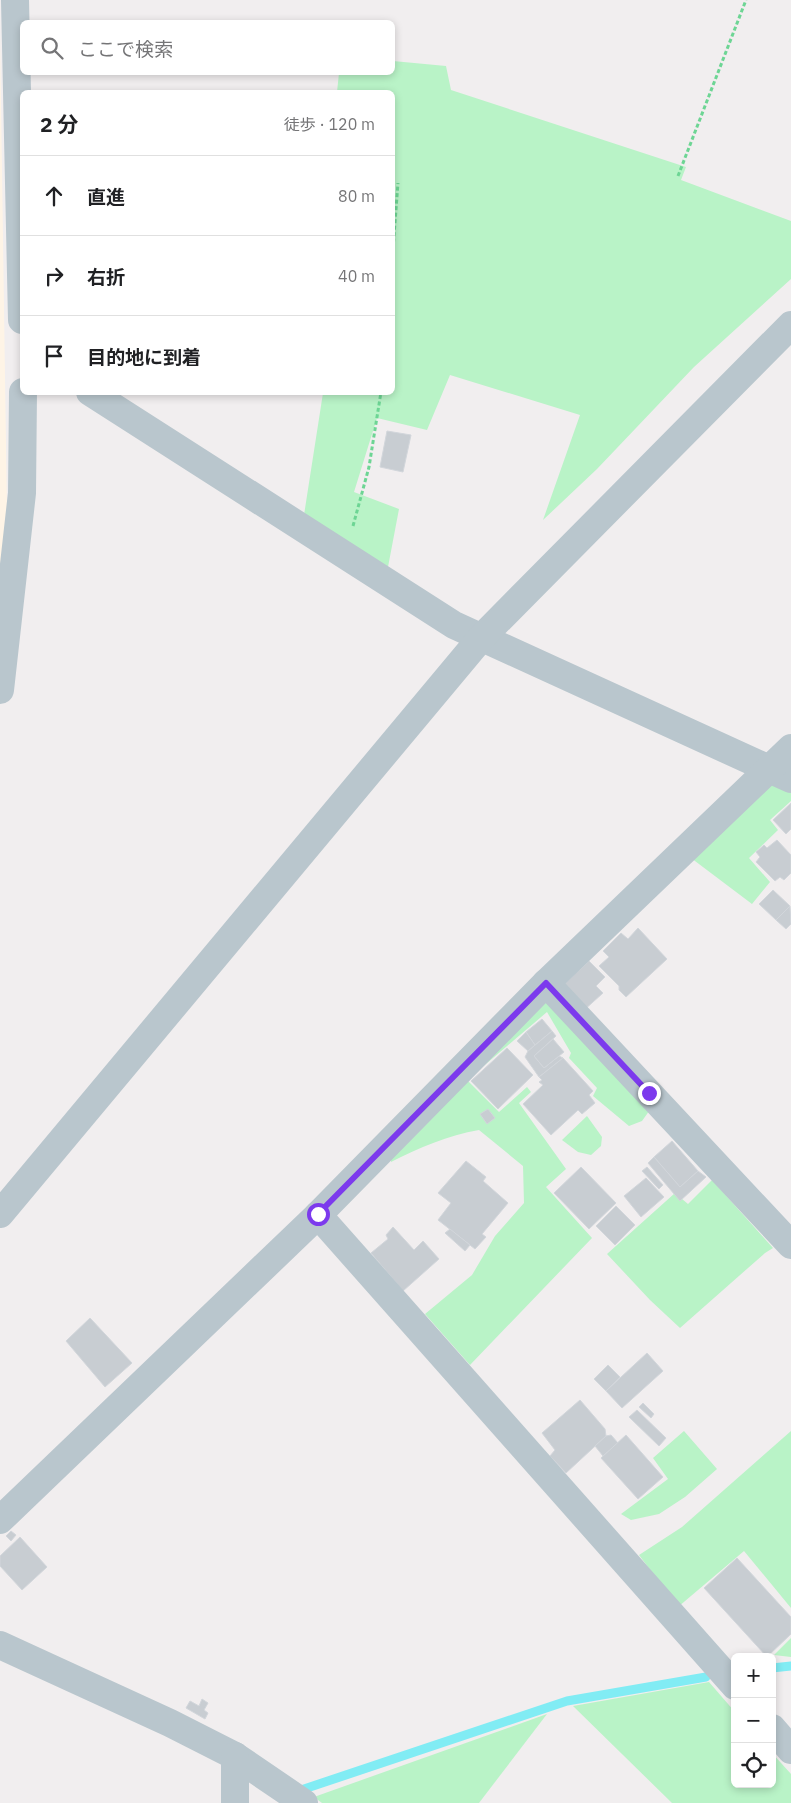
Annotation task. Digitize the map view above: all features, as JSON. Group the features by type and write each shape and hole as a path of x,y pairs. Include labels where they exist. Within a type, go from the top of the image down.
{"street":[{"path":"15,0 20,229"},
{"path":"0,1214 481,638 791,325"},
{"path":"0,690 22,494 23,395"},
{"path":"95,395 454,625 780,774"},
{"path":"0,1520 318,1214 546,983 780,774 791,748"},
{"path":"546,983 791,1244"},
{"path":"318,1214 731,1681"},
{"path":"0,1645 170,1723 235,1756 304,1803"},
{"path":"776,1733 791,1750"},
{"path":"235,1756 235,1803"}],"path":[{"path":"678,176 746,0"},
{"path":"395,222 398,183"},
{"path":"340,552 351,531 369,467 381,395"}],"shaded area":[{"path":"0,33 7,513 0,575"}],"green space":[{"path":"395,61 446,66 451,90 686,167 681,180 791,221 791,279 694,367 597,469 543,520 580,415 450,375 427,430 377,418 354,492 399,509 388,567 304,515 323,395 395,395 395,90 337,90 339,75 395,75"},
{"path":"775,780 791,789 791,801 770,820 778,830 749,858 770,882 752,904 691,858"},
{"path":"546,998 652,1107 642,1121 629,1126 593,1096 597,1088 569,1058 571,1053 547,1012 467,1080 499,1112 527,1087 531,1092 519,1103 566,1169 546,1187 592,1238 470,1365 425,1314 472,1275 495,1236 524,1203 523,1166 479,1130 456,1135 434,1143 391,1162 391,1150"},
{"path":"587,1116 602,1137 601,1146 591,1155 578,1152 562,1140"},
{"path":"712,1180 773,1248 680,1328 650,1300 607,1254 675,1193 688,1204"},
{"path":"684,1431 717,1469 685,1497 659,1514 631,1520 621,1514 668,1479 653,1458"},
{"path":"791,1431 791,1608 744,1551 678,1607 639,1555 682,1527"},
{"path":"791,1638 791,1657 776,1655"},
{"path":"709,1682 731,1707 731,1788 776,1788 776,1757 791,1774 791,1803 672,1803 573,1706"},
{"path":"547,1714 479,1803 322,1803 314,1797"}],"building":[{"path":"387,431 411,435 403,472 380,467"},
{"path":"791,803 791,829 786,834 773,820"},
{"path":"777,840 791,855 791,873 784,880 780,877 775,881 756,862 760,857 756,852 764,845 767,848"},
{"path":"773,890 790,906 776,920 759,904"},
{"path":"790,906 791,924 786,929 776,920"},
{"path":"638,928 667,959 626,997 619,990 619,986 599,966 609,957 603,951 621,933 628,939"},
{"path":"589,961 605,977 596,986 603,993 583,1011 561,987"},
{"path":"542,1019 552,1031 535,1045 526,1032"},
{"path":"552,1031 556,1036 534,1056 544,1068 559,1056 563,1058 539,1077 525,1057 528,1051"},
{"path":"526,1032 535,1045 528,1051 517,1041"},
{"path":"553,1039 564,1052 544,1068 534,1056"},
{"path":"507,1048 533,1075 498,1109 471,1081"},
{"path":"563,1058 593,1091 589,1095 595,1103 582,1114 578,1110 551,1135 523,1104 543,1085 539,1082 542,1080 539,1077"},
{"path":"488,1109 495,1118 487,1124 480,1114"},
{"path":"672,1141 698,1171 680,1187 654,1157"},
{"path":"654,1157 680,1187 698,1171 706,1177 680,1201 648,1163"},
{"path":"466,1161 486,1177 483,1181 508,1203 482,1234 486,1237 475,1249 438,1220 451,1203 438,1193"},
{"path":"581,1167 616,1203 589,1229 554,1193"},
{"path":"647,1167 663,1185 659,1189 642,1171"},
{"path":"646,1178 664,1197 641,1217 624,1196"},
{"path":"616,1206 635,1225 615,1245 596,1226"},
{"path":"393,1227 414,1250 423,1241 439,1259 403,1291 371,1253 388,1239 386,1235"},
{"path":"450,1229 470,1245 465,1251 445,1233"},
{"path":"90,1318 132,1363 105,1387 66,1341"},
{"path":"647,1353 663,1371 622,1408 606,1391"},
{"path":"608,1365 620,1377 606,1391 594,1379"},
{"path":"580,1400 605,1429 606,1436 566,1473 550,1456 555,1450 542,1433"},
{"path":"643,1403 654,1414 651,1418 639,1407"},
{"path":"637,1410 666,1438 659,1446 629,1417"},
{"path":"611,1435 618,1443 603,1456 595,1446 606,1436"},
{"path":"626,1435 663,1477 638,1499 601,1458"},
{"path":"11,1531 16,1535 11,1541 6,1536"},
{"path":"20,1537 47,1567 22,1590 0,1566 0,1556"},
{"path":"737,1558 791,1617 791,1634 771,1653 763,1653 704,1588"},
{"path":"202,1699 208,1703 204,1710 208,1713 205,1719 186,1708 190,1701 199,1706"}],"waterway":[{"path":"776,1668 791,1666"},
{"path":"304,1789 567,1701 706,1677"}],"route":[{"path":"318,1214 546,983 649,1093"}]}
